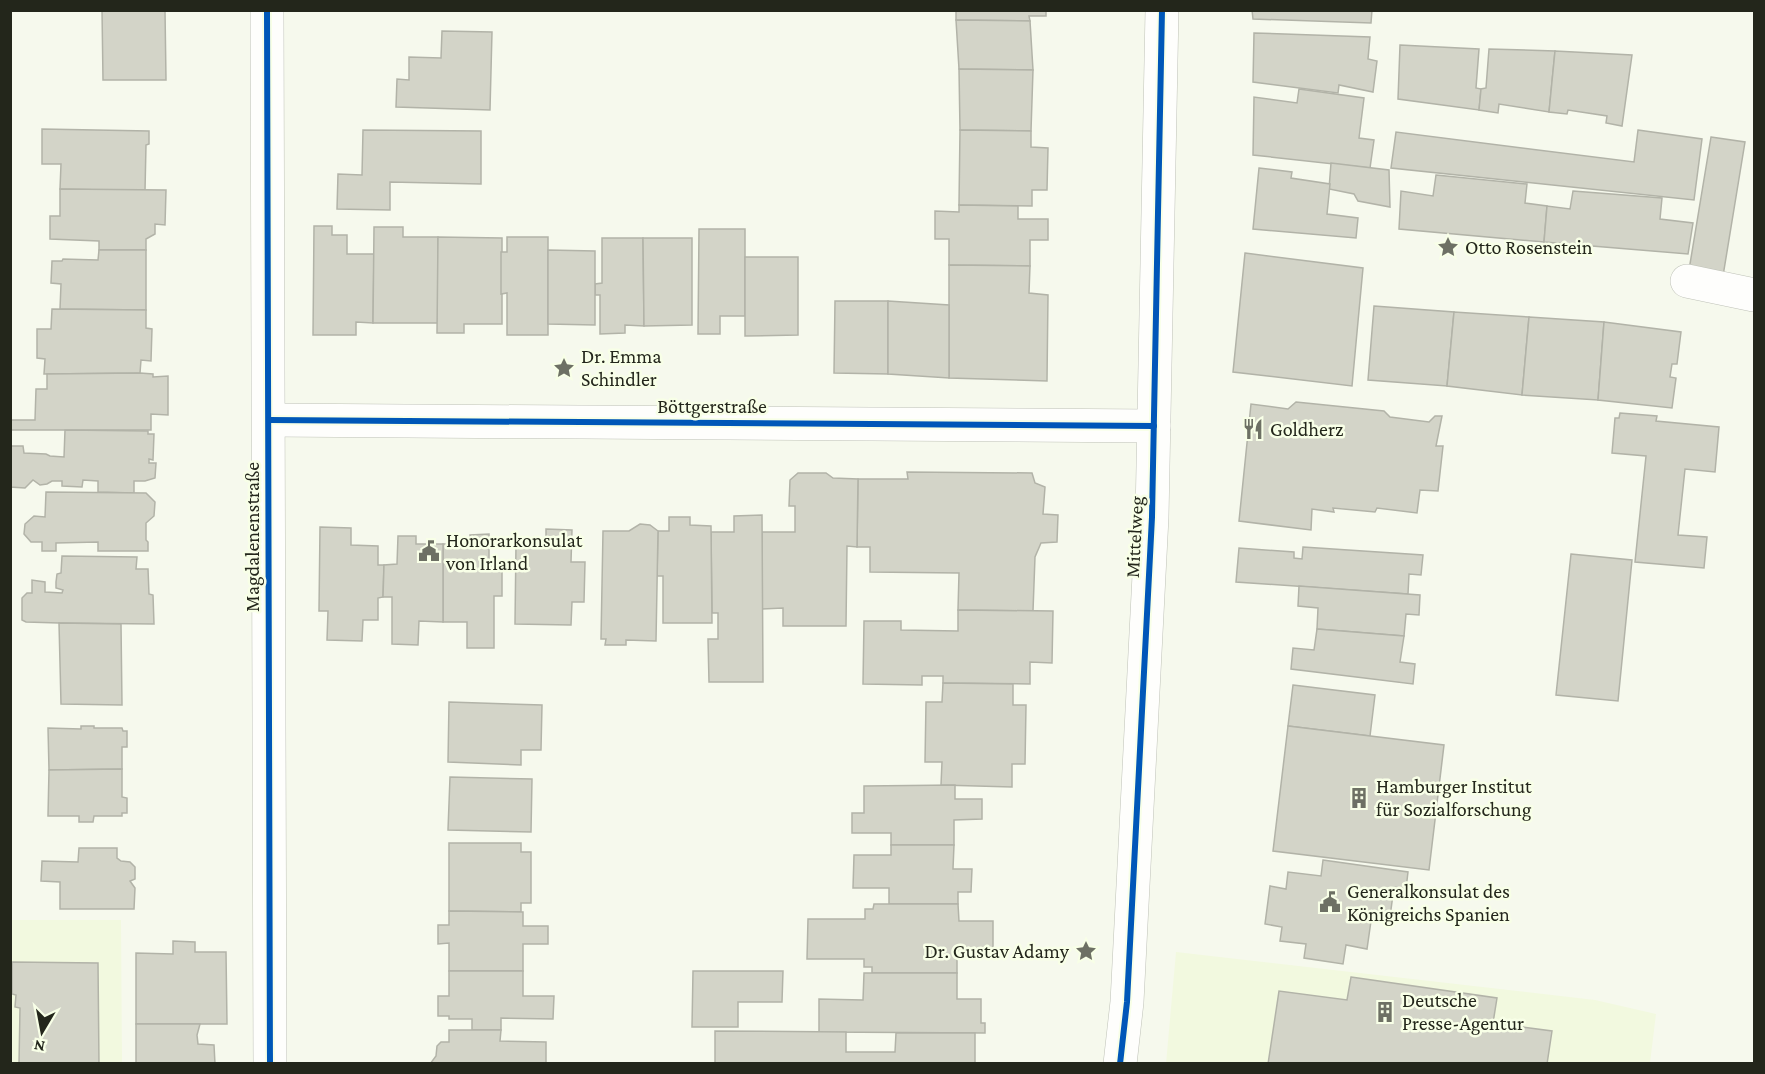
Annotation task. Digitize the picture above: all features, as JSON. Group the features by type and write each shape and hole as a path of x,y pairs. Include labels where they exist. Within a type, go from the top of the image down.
{"street":[{"name":"Magdalenenstraße","path":"267,10 270,1064"},
{"name":"Mittelweg","path":"1120,1064 1127,1002 1152,517 1162,10"},
{"path":"1687,281 1755,295"},
{"name":"Böttgerstraße","path":"269,420 1154,426"}],"shaded area":[{"path":"11,920 121,920 122,1063 11,1064"},
{"path":"1176,952 1595,1000 1656,1014 1650,1063 1166,1064"}],"building":[{"path":"102,10 165,10 166,80 103,80"},
{"path":"956,10 1046,10 1046,16 1029,16 1030,21 956,20"},
{"path":"1252,10 1372,10 1371,23 1253,19"},
{"path":"956,20 1030,21 1033,70 959,69"},
{"path":"442,31 492,32 490,110 396,107 397,79 409,80 409,57 441,58"},
{"path":"1254,33 1370,37 1368,59 1377,61 1373,92 1339,85 1338,93 1253,82"},
{"path":"1400,45 1479,49 1476,88 1481,89 1479,110 1398,99"},
{"path":"1489,49 1555,51 1549,112 1499,104 1498,113 1479,110 1481,89 1486,88"},
{"path":"1555,51 1632,55 1622,126 1606,123 1607,116 1568,110 1567,114 1549,112"},
{"path":"959,69 1033,70 1031,131 960,130"},
{"path":"1299,89 1364,98 1359,138 1374,140 1370,168 1253,155 1254,97 1297,103"},
{"path":"42,129 149,131 149,144 146,145 145,191 60,189 61,164 42,164"},
{"path":"363,130 481,131 481,184 390,182 390,210 337,209 338,174 362,175"},
{"path":"960,130 1031,131 1031,147 1048,148 1047,190 1032,190 1032,206 959,205"},
{"path":"1638,130 1702,139 1694,200 1391,168 1396,132 1634,162"},
{"path":"1711,137 1745,142 1723,276 1689,270"},
{"path":"1331,163 1389,170 1390,207 1358,201 1354,194 1329,189"},
{"path":"1259,168 1292,172 1291,178 1330,184 1327,214 1358,218 1356,238 1253,229"},
{"path":"1436,175 1527,184 1525,203 1547,206 1544,242 1399,229 1401,191 1433,196"},
{"path":"60,189 166,190 165,225 155,224 155,234 146,239 146,250 99,250 99,241 50,239 50,216 60,216"},
{"path":"1573,191 1662,198 1660,219 1693,223 1688,254 1544,242 1547,206 1570,209"},
{"path":"959,205 1018,206 1018,219 1048,219 1048,240 1030,240 1030,266 949,265 949,239 935,239 935,211 959,212"},
{"path":"314,226 332,226 332,235 347,235 347,254 374,254 373,323 356,322 356,335 313,335"},
{"path":"374,227 403,227 403,237 438,237 438,323 373,323"},
{"path":"699,229 745,229 745,316 720,316 720,334 698,334"},
{"path":"438,237 502,238 502,324 464,324 464,333 437,333"},
{"path":"507,237 548,237 548,335 507,335 507,293 501,294 501,252 507,252"},
{"path":"602,238 643,238 644,326 625,325 625,333 600,334 600,295 595,295 595,284 602,283"},
{"path":"643,238 692,238 692,325 644,326"},
{"path":"99,250 146,250 146,310 60,309 61,284 51,283 52,261 98,260"},
{"path":"548,250 595,251 595,325 548,324"},
{"path":"1245,253 1363,268 1352,386 1233,372"},
{"path":"745,257 798,257 798,335 745,336"},
{"path":"949,265 1030,266 1029,293 1048,295 1047,381 949,378"},
{"path":"835,301 888,301 888,374 834,373"},
{"path":"888,301 949,305 949,378 888,374"},
{"path":"1374,306 1454,312 1447,386 1368,380"},
{"path":"52,309 146,310 146,328 152,329 151,361 141,360 140,373 44,374 45,359 37,358 37,329 51,329"},
{"path":"1454,312 1529,317 1522,395 1447,386"},
{"path":"1529,317 1604,322 1598,400 1522,395"},
{"path":"1604,322 1681,332 1677,364 1672,364 1670,377 1676,378 1672,408 1598,400"},
{"path":"47,374 153,374 153,377 168,376 168,415 151,414 151,430 10,430 10,420 35,420 36,389 47,389"},
{"path":"1296,402 1384,411 1390,417 1429,422 1435,416 1442,416 1436,446 1443,446 1438,491 1420,490 1417,513 1377,508 1375,512 1333,508 1334,512 1312,509 1311,530 1239,521 1251,404 1288,409"},
{"path":"1620,413 1657,416 1656,421 1719,427 1715,472 1685,469 1678,535 1707,537 1704,568 1635,562 1646,456 1612,453 1615,418 1619,418"},
{"path":"65,430 148,431 148,434 154,434 153,460 149,459 149,463 156,463 155,478 134,481 134,493 98,492 98,481 83,480 82,487 62,486 62,481 40,485 33,480 25,488 10,487 10,446 23,446 24,453 64,457"},
{"path":"907,472 1032,473 1035,483 1045,487 1043,514 1058,515 1057,542 1041,543 1035,557 1033,611 958,610 959,573 870,572 870,547 857,547 858,479 908,479"},
{"path":"798,473 826,473 833,478 858,479 857,547 847,546 846,626 783,626 783,608 762,609 762,532 795,532 795,506 789,506 790,480"},
{"path":"46,492 146,493 155,502 154,516 146,523 148,551 98,551 98,542 56,543 56,551 42,551 42,542 31,542 24,534 25,524 34,516 45,517"},
{"path":"762,515 763,682 709,682 708,639 718,639 718,613 712,613 711,532 734,532 734,516"},
{"path":"669,517 690,517 690,525 711,526 712,623 663,623 663,576 657,576 658,531 669,531"},
{"path":"640,524 650,525 658,531 656,641 626,640 626,645 605,645 606,639 601,639 603,531 629,531"},
{"path":"320,527 351,528 351,545 378,546 378,565 384,565 383,597 378,598 378,620 363,620 362,641 327,640 328,611 319,611"},
{"path":"546,529 572,530 571,562 585,562 584,602 572,602 571,625 515,624 516,544 546,544"},
{"path":"489,534 489,564 502,564 502,596 494,596 494,648 467,648 467,622 443,622 443,544 470,544 470,535"},
{"path":"398,536 416,536 416,544 443,544 443,622 419,621 418,645 392,644 392,597 383,597 384,565 397,564"},
{"path":"1303,547 1423,555 1421,575 1409,574 1408,594 1236,582 1239,548 1294,552 1294,558 1302,559"},
{"path":"1571,554 1632,560 1618,701 1556,695"},
{"path":"62,556 137,557 136,569 148,569 149,594 153,595 154,624 26,622 22,620 22,598 27,593 32,593 32,580 45,582 45,592 62,593 63,590 56,588 56,582 57,574 61,573"},
{"path":"1299,586 1420,595 1419,615 1406,614 1404,636 1317,629 1318,608 1298,606"},
{"path":"958,610 1053,611 1052,663 1030,662 1030,684 943,683 943,676 922,676 922,685 863,684 864,621 901,621 901,630 958,631"},
{"path":"59,623 121,624 122,705 61,704"},
{"path":"1317,629 1404,636 1400,662 1415,664 1413,684 1291,669 1293,648 1314,650"},
{"path":"943,683 1013,684 1013,705 1026,705 1025,764 1012,764 1012,787 941,785 942,762 925,762 926,702 942,702"},
{"path":"1293,685 1375,695 1370,736 1288,726"},
{"path":"449,702 542,705 541,750 521,750 521,765 448,762"},
{"path":"81,726 122,728 123,731 127,731 127,747 122,747 122,769 49,770 48,728 81,729"},
{"name":"Hamburger Institut für Sozialforschung","path":"1288,726 1444,745 1429,870 1273,851"},
{"path":"122,769 122,797 127,798 127,813 122,813 122,816 94,816 93,822 79,822 79,816 48,816 49,770"},
{"path":"450,777 532,779 531,832 448,830"},
{"path":"955,785 955,799 982,799 982,819 954,820 954,845 891,845 891,833 852,833 852,813 864,813 864,786"},
{"path":"449,843 521,843 521,852 531,852 531,903 521,903 521,912 449,911"},
{"path":"891,845 954,845 953,869 972,869 971,892 958,892 958,904 889,904 889,888 853,888 854,855 891,855"},
{"path":"79,848 117,848 117,858 130,862 135,867 135,879 130,881 135,888 134,909 60,909 60,882 41,881 42,861 78,862"},
{"name":"Generalkonsulat des Königreichs Spanien","path":"1323,860 1408,872 1406,889 1394,887 1390,917 1372,914 1367,949 1346,945 1343,964 1304,958 1306,944 1280,941 1282,927 1265,924 1270,886 1286,889 1288,872 1321,876"},
{"path":"874,904 958,904 959,921 993,921 993,957 957,956 957,973 872,973 872,967 864,967 864,959 807,959 808,919 865,919 865,909 873,909"},
{"path":"449,911 523,912 523,926 548,926 548,944 523,944 523,971 449,971 449,943 438,944 438,925 449,925"},
{"path":"173,941 195,942 195,952 226,952 227,1024 136,1024 136,953 173,954"},
{"path":"12,962 98,963 99,1064 19,1064 20,1008 15,1007 16,995 12,994"},
{"path":"449,971 523,971 523,996 554,996 553,1019 501,1018 501,1030 472,1030 472,1019 449,1019 449,1016 438,1016 438,996 449,996"},
{"path":"693,971 783,971 782,1002 738,1002 738,1027 692,1027"},
{"path":"864,973 957,973 957,999 981,999 981,1023 985,1023 985,1033 819,1032 819,999 863,1000"},
{"name":"Deutsche Presse-Agentur","path":"1351,977 1497,998 1493,1023 1552,1031 1547,1064 1268,1064 1279,991 1347,1000"},
{"path":"136,1024 200,1024 197,1035 198,1044 214,1045 215,1064 136,1064"},
{"path":"449,1030 501,1030 500,1041 546,1042 546,1064 430,1064 436,1056 437,1046 441,1042 449,1042"},
{"path":"715,1031 846,1032 846,1052 895,1052 896,1033 975,1033 975,1064 715,1064"}],"cycle path":[{"path":"267,10 270,1064"},
{"path":"1120,1064 1127,1002 1152,517 1162,10"},
{"path":"269,420 1154,426"}],"place":[{"name":"Otto Rosenstein","path":"1448,247"},
{"name":"Dr. Emma Schindler","path":"564,368"},
{"name":"Goldherz","path":"1253,429"},
{"name":"Honorarkonsulat von Irland","path":"429,551"},
{"name":"Hamburger Institut für Sozialforschung","path":"1359,798"},
{"name":"Generalkonsulat des Königreichs Spanien","path":"1330,902"},
{"name":"Dr. Gustav Adamy","path":"1086,951"},
{"name":"Deutsche Presse-Agentur","path":"1385,1012"}]}
